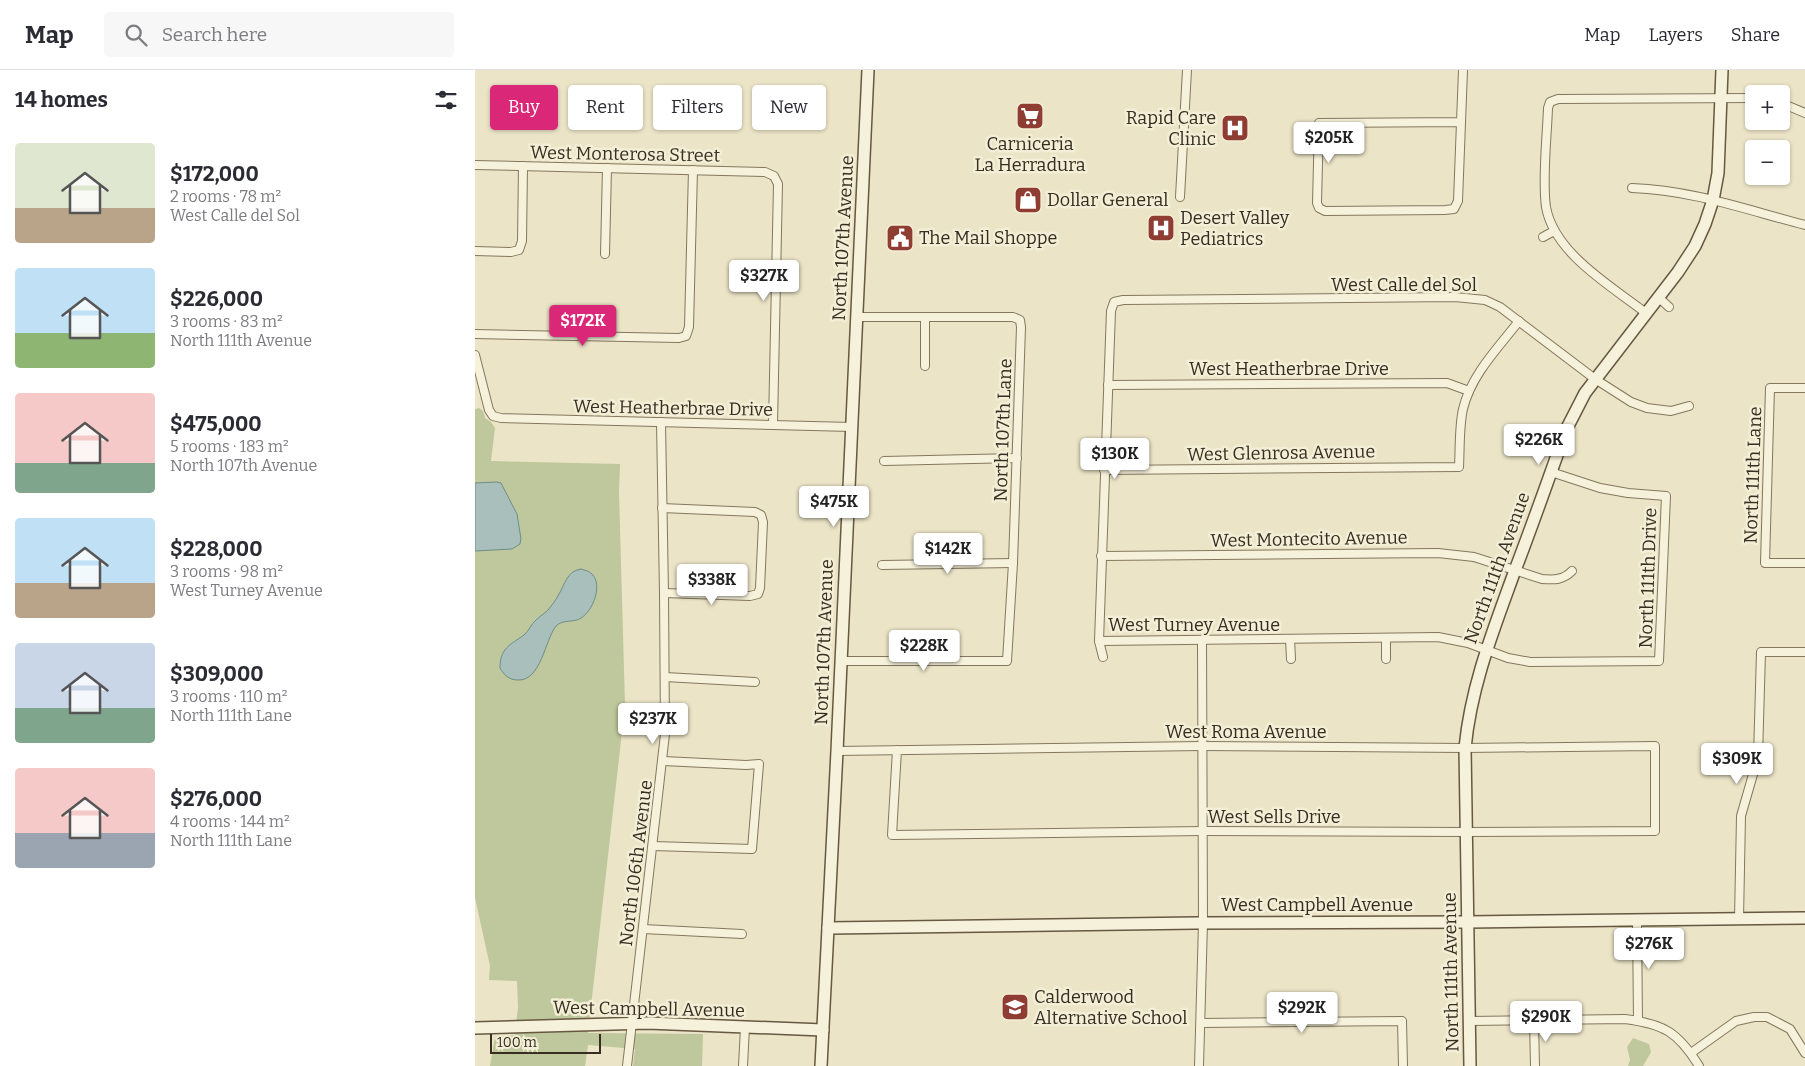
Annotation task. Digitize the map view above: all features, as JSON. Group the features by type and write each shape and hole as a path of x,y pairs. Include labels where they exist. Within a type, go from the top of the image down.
{"street":[{"name":"North 107th Avenue","path":"821,1066 868,70"},
{"path":"1180,197 1187,70"},
{"path":"1461,122 1319,123 1317,203 1319,208 1325,211 1454,209 1458,201 1463,70"},
{"name":"North 111th Avenue","path":"1470,1066 1465,748 1469,716 1486,650 1575,412 1595,379 1691,252 1705,224 1713,200 1718,173 1722,70"},
{"path":"1646,312 1567,250 1554,231 1547,209 1545,194 1548,108 1550,102 1558,99 1745,98"},
{"path":"1790,107 1805,113"},
{"name":"West Monterosa Street","path":"475,165 765,172 774,176 778,184 773,425"},
{"path":"475,251 511,252 519,250 522,241 523,166"},
{"path":"605,254 607,168"},
{"path":"475,334 679,338 686,336 689,327 693,170"},
{"path":"1632,188 1668,190 1805,225"},
{"path":"1543,237 1554,231"},
{"name":"West Calle del Sol","path":"1108,385 1111,311 1114,302 1123,300 1472,297 1500,306 1619,396 1647,408 1671,411 1689,406"},
{"path":"1658,297 1669,307"},
{"path":"857,317 925,318 925,366"},
{"name":"North 107th Lane","path":"841,661 1007,661 1017,458 1020,320 1013,317 925,318"},
{"path":"1469,391 1481,371 1519,321"},
{"name":"West Heatherbrae Drive","path":"475,355 489,410 493,416 501,418 852,427"},
{"name":"West Heatherbrae Drive","path":"1108,385 1447,383 1469,391"},
{"path":"1103,657 1099,641 1108,385"},
{"name":"North 111th Lane","path":"1805,388 1771,388 1765,563 1805,563"},
{"name":"West Glenrosa Avenue","path":"1104,470 1459,467 1462,411 1469,391"},
{"name":"North 106th Avenue","path":"627,1066 663,761 666,714 661,422"},
{"path":"884,461 1017,458"},
{"name":"North 111th Drive","path":"1551,472 1613,490 1666,496 1659,661"},
{"path":"662,508 755,512 761,514 763,522 760,588 758,594 750,596 664,593"},
{"name":"West Montecito Avenue","path":"1101,556 1438,552 1469,556 1515,571 1553,580 1565,578 1573,570"},
{"path":"882,565 1013,562"},
{"name":"West Turney Avenue","path":"1099,641 1438,637 1468,643 1508,658 1530,662 1659,661"},
{"path":"1386,638 1386,659"},
{"name":"West Turney Avenue","path":"1290,639 1291,659"},
{"path":"1199,1066 1203,923 1202,640"},
{"path":"1739,919 1741,816 1744,800 1758,757 1761,652 1805,652"},
{"path":"665,677 755,682"},
{"name":"West Roma Avenue","path":"837,751 1202,746 1465,748 1655,746 1655,830"},
{"name":"West Sells Drive","path":"897,750 892,835 1203,831 1466,832 1655,830"},
{"path":"653,846 751,849 759,764 663,761"},
{"name":"West Campbell Avenue","path":"828,928 1805,918"},
{"path":"1637,920 1638,1020"},
{"path":"643,929 742,934"},
{"path":"1691,1053 1736,1021 1754,1017 1767,1017 1790,1029 1805,1053"},
{"path":"1534,1020 1535,1066"},
{"path":"1469,1021 1638,1020 1666,1029 1676,1036 1691,1053 1699,1066"},
{"path":"1201,1023 1402,1021 1403,1066"},
{"name":"West Campbell Avenue","path":"475,1028 633,1023 823,1030"},
{"path":"743,1066 745,1027"}],"green space":[{"path":"479,408 483,411 485,418 495,428 491,461 620,464 619,492 625,705 588,1033 703,1034 702,1066 633,1066 635,1049 588,1045 585,1066 490,1066 495,1037 515,1035 518,1007 517,981 489,980 490,966 475,898 475,409"},
{"path":"1633,1038 1649,1044 1651,1052 1643,1066 1628,1066 1630,1060 1627,1047"}],"water":[{"path":"475,483 501,483 517,514 520,544 512,549 475,551"},
{"path":"581,569 592,574 597,585 595,598 589,610 578,619 562,622 556,626 537,667 526,679 518,680 507,677 500,668 500,661 504,651 526,633 534,622 548,610 557,598 569,575"}],"place":[{"name":"Carniceria La Herradura","path":"1030,116"},
{"name":"Rapid Care Clinic","path":"1235,128"},
{"name":"Dollar General","path":"1028,200"},
{"name":"Desert Valley Pediatrics","path":"1161,228"},
{"name":"The Mail Shoppe","path":"900,238"},
{"name":"Calderwood Alternative School","path":"1015,1007"}]}
